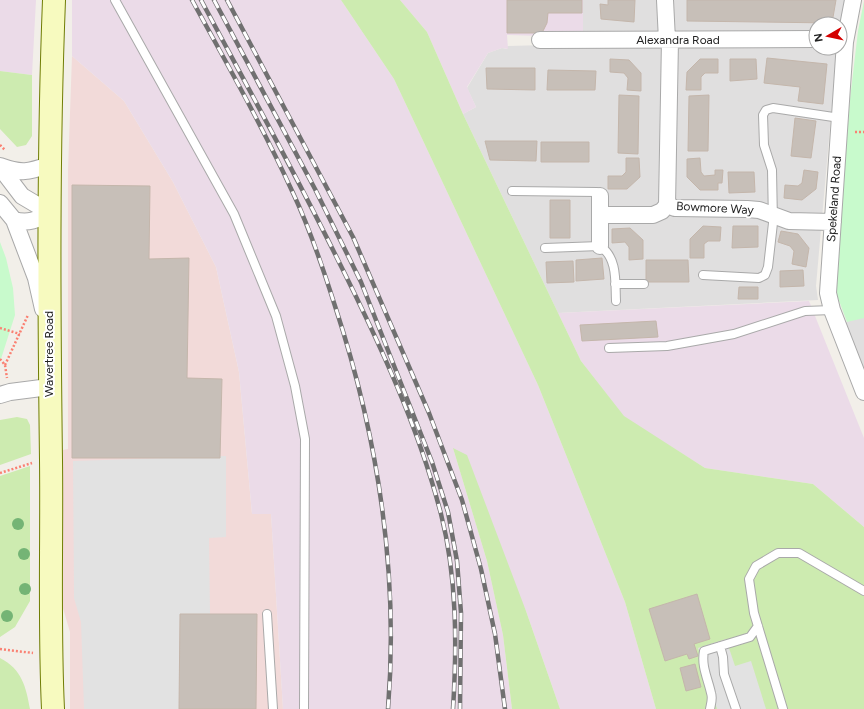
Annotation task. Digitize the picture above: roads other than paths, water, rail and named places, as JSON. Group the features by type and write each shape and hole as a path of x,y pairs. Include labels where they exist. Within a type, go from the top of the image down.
{"main road":[{"name":"Wavertree Road","path":"53,709 51,654 51,461 49,387 49,165 54,0"}],"street":[{"name":"Bowmore Way","path":"600,215 653,215 662,211 667,204 668,40 665,0"},
{"name":"Spekeland Road","path":"848,19 852,0"},
{"name":"Alexandra Road","path":"540,40 808,39"},
{"name":"Spekeland Road","path":"842,56 840,118 828,293 832,310 864,392"},
{"path":"0,167 16,172 30,171 49,165"},
{"path":"0,167 22,196 50,212"},
{"path":"600,196 600,246"},
{"path":"0,203 14,220 36,278 49,336"},
{"name":"Bowmore Way","path":"667,204 675,208 747,209 773,215 789,221 833,222"},
{"path":"14,220 23,222 34,221 50,212"},
{"path":"5,394 49,387"}],"lane":[{"path":"115,0 234,214 276,316 295,386 305,439 304,709"},
{"path":"703,275 759,278 765,275 768,267 773,215 772,170 764,145 763,115 766,110 773,108 840,118"},
{"path":"512,191 597,192 600,196"},
{"path":"545,248 600,246 606,250 612,260 616,301"},
{"path":"615,284 644,284"},
{"path":"609,348 667,346 734,334 805,311 832,310"},
{"path":"783,709 754,613 750,579 756,566 778,553 800,553 864,591"},
{"path":"267,614 273,709"},
{"path":"710,709 712,695 702,658 704,651 750,637 758,626"},
{"path":"720,646 723,657 724,674 736,709"}],"railway":[{"path":"192,0 257,120 299,207 321,263 350,355 374,455 382,505 390,606 391,657 388,709"},
{"path":"201,0 321,225 396,383 421,448 441,514 450,562 453,587 455,636 453,709"},
{"path":"214,0 315,189 361,282 432,462 448,512 457,561 461,613 460,709"},
{"path":"227,0 353,237 429,413 462,500 481,569 495,634 505,709"}]}
